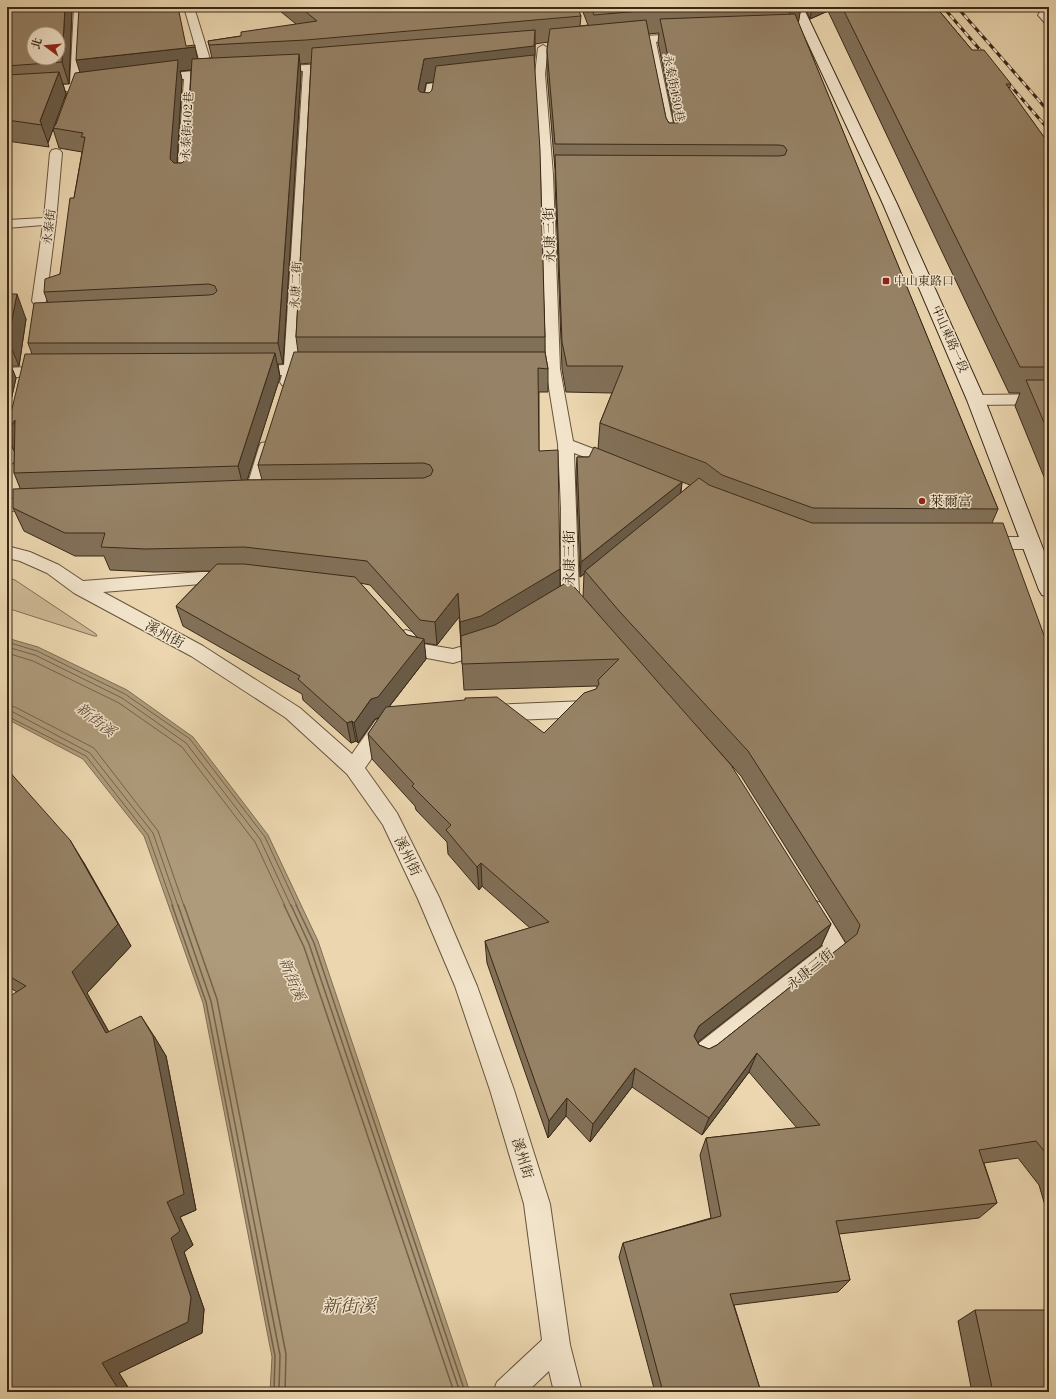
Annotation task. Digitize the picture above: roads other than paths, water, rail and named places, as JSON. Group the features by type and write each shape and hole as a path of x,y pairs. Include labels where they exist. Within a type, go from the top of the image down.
{"main road":[{"name":"中山東路一段","path":"797,7 890,204 976,400 1049,590"}],"lane":[{"path":"68,109 75,88 80,7"},
{"path":"189,7 208,72"},
{"path":"611,41 690,37"},
{"name":"永泰街130巷","path":"650,38 671,143"},
{"name":"永康三街","path":"543,48 536,74 547,175 553,369 566,444 569,508 563,600 590,620"},
{"path":"262,70 348,65"},
{"name":"永康二街","path":"284,392 291,370 309,68"},
{"path":"144,79 208,72 231,72"},
{"name":"永泰街102巷","path":"184,179 190,74"},
{"path":"427,114 430,86 470,82"},
{"path":"7,93 75,88 105,84"},
{"name":"永泰街","path":"39,302 50,221 56,153"},
{"path":"547,175 563,175"},
{"path":"7,224 50,221"},
{"path":"537,369 553,369"},
{"path":"7,373 58,370"},
{"path":"237,370 331,370"},
{"path":"976,400 1049,399"},
{"path":"7,459 19,408"},
{"path":"252,496 270,436"},
{"path":"566,444 625,467"},
{"path":"7,505 54,503"},
{"path":"969,543 1031,543"},
{"name":"溪州街","path":"7,552 24,556 53,569 80,588 197,651 287,709 354,768 390,819 428,897 466,986 502,1090 537,1204 556,1345 568,1392"},
{"path":"80,588 201,578 243,578"},
{"path":"563,600 587,582"},
{"path":"396,626 417,650 453,656 489,645 502,637"},
{"path":"471,714 586,709"},
{"path":"354,768 382,725 404,720"},
{"name":"永康三街","path":"702,1055 837,948 804,895"},
{"path":"506,1392 556,1345"}],"water":[{"name":"新街溪","path":"7,638 38,647 127,690 193,737 268,835 318,941 470,1392 270,1392 272,1357 203,1003 144,836 83,759 7,719"}],"railway":[{"path":"943,7 988,59"},
{"path":"957,7 1049,112"},
{"path":"1003,77 1049,130"}],"place":[{"name":"中山東路口","path":"886,281"},
{"name":"萊爾富","path":"922,501"}]}
